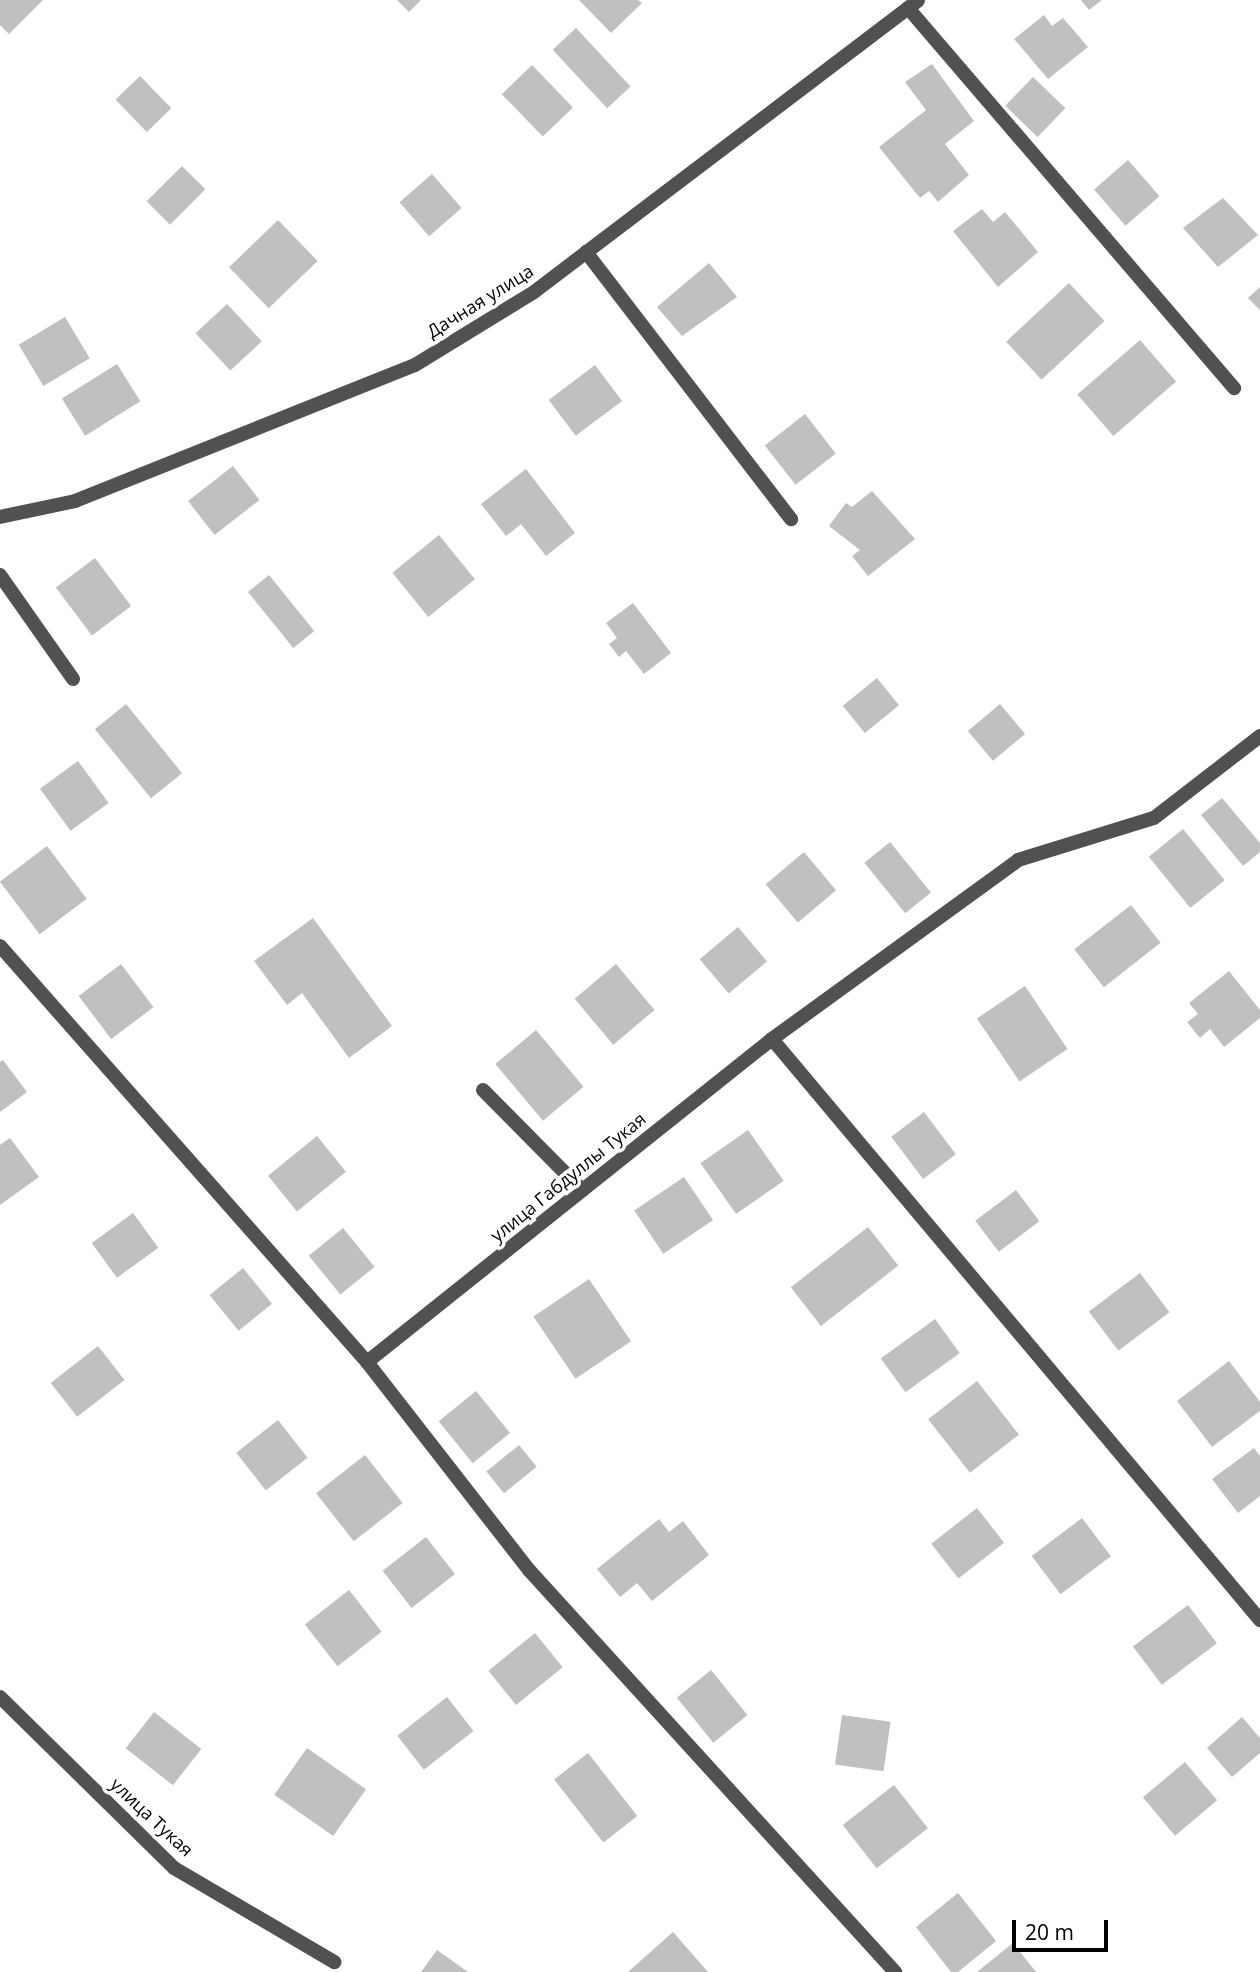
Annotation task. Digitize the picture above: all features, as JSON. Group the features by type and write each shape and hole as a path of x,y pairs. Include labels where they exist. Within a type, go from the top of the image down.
{"street":[{"name":"Дачная улица","path":"0,517 75,500 415,365 534,292 913,4"},
{"path":"913,4 1234,388"},
{"path":"586,252 791,519"},
{"path":"0,575 73,678"},
{"name":"улица Габдуллы Тукая","path":"367,1362 772,1039 1018,860 1154,818 1260,736"},
{"path":"0,946 367,1362 529,1570 895,1972"},
{"path":"772,1039 1260,1620"},
{"path":"483,1090 582,1190"},
{"name":"улица Тукая","path":"0,1697 174,1868 334,1962"}],"building":[{"path":"0,0 43,0 9,34 0,25"},
{"path":"397,0 421,0 409,12"},
{"path":"579,0 638,0 642,3 611,33"},
{"path":"1081,0 1102,0 1089,10"},
{"path":"1044,15 1052,26 1063,18 1088,47 1048,79 1014,39"},
{"path":"576,28 631,87 607,108 553,50"},
{"path":"932,64 974,121 945,144 969,175 938,202 929,191 920,198 879,147 926,110 905,82"},
{"path":"532,65 573,107 543,137 502,94"},
{"path":"140,76 171,108 147,132 116,100"},
{"path":"1033,77 1065,108 1038,137 1005,106"},
{"path":"1128,160 1159,196 1126,226 1094,190"},
{"path":"182,166 205,189 170,225 147,201"},
{"path":"432,174 462,208 429,236 400,202"},
{"path":"1223,198 1258,235 1218,267 1183,228"},
{"path":"982,209 993,222 1005,212 1038,252 998,287 953,231"},
{"path":"278,220 318,261 269,308 229,267"},
{"path":"709,263 737,297 682,336 657,307"},
{"path":"1069,283 1104,321 1042,380 1006,342"},
{"path":"1260,287 1260,310 1248,298"},
{"path":"227,304 262,341 230,371 196,333"},
{"path":"65,317 90,358 43,386 19,345"},
{"path":"1140,340 1176,382 1113,436 1077,394"},
{"path":"117,364 140,401 85,436 62,398"},
{"path":"595,365 622,401 576,436 549,400"},
{"path":"805,414 836,453 796,485 765,445"},
{"path":"233,466 259,500 215,535 188,501"},
{"path":"526,469 575,533 546,556 521,524 506,536 481,504"},
{"path":"872,491 915,539 868,576 852,556 860,550 829,526 846,503 852,507"},
{"path":"439,535 475,579 428,617 392,573"},
{"path":"95,558 131,606 92,635 56,587"},
{"path":"269,575 314,631 293,648 248,592"},
{"path":"633,603 671,653 644,674 626,651 619,657 609,644 617,638 606,623"},
{"path":"877,678 899,705 865,733 843,706"},
{"path":"126,704 182,773 151,798 95,729"},
{"path":"1000,704 1025,734 993,761 968,731"},
{"path":"78,761 109,803 71,831 40,789"},
{"path":"1222,798 1260,843 1260,852 1243,866 1201,815"},
{"path":"1183,829 1225,880 1190,908 1149,857"},
{"path":"890,842 931,893 905,913 864,863"},
{"path":"47,846 87,899 40,934 0,881"},
{"path":"804,852 836,890 798,922 766,884"},
{"path":"1131,905 1161,943 1104,987 1074,949"},
{"path":"313,918 392,1026 349,1058 302,993 287,1005 254,961"},
{"path":"738,927 767,961 729,994 700,959"},
{"path":"121,964 153,1007 111,1039 79,996"},
{"path":"616,964 655,1010 613,1045 575,999"},
{"path":"1229,971 1260,1010 1260,1018 1224,1047 1210,1029 1200,1038 1187,1022 1198,1014 1189,1003"},
{"path":"1025,986 1067,1049 1019,1081 977,1018"},
{"path":"536,1030 584,1087 543,1121 495,1064"},
{"path":"3,1060 27,1092 0,1112 0,1062"},
{"path":"924,1112 956,1154 923,1179 891,1137"},
{"path":"748,1130 784,1181 736,1214 700,1163"},
{"path":"317,1136 346,1172 297,1211 268,1176"},
{"path":"10,1138 39,1177 0,1205 0,1145"},
{"path":"684,1177 713,1220 663,1254 634,1211"},
{"path":"1016,1190 1039,1221 999,1252 975,1221"},
{"path":"133,1213 158,1248 117,1278 92,1243"},
{"path":"868,1227 898,1266 821,1326 791,1287"},
{"path":"343,1228 374,1267 340,1295 309,1256"},
{"path":"243,1268 272,1304 239,1331 210,1295"},
{"path":"1140,1273 1169,1312 1118,1351 1089,1312"},
{"path":"589,1279 631,1341 575,1379 533,1316"},
{"path":"935,1319 960,1353 905,1392 881,1358"},
{"path":"98,1346 124,1380 77,1417 51,1383"},
{"path":"1229,1361 1260,1402 1260,1411 1212,1447 1177,1401"},
{"path":"977,1381 1019,1435 970,1473 928,1419"},
{"path":"476,1391 510,1433 473,1463 439,1421"},
{"path":"278,1420 308,1458 266,1490 236,1453"},
{"path":"519,1445 537,1467 504,1493 486,1471"},
{"path":"1254,1448 1260,1456 1260,1496 1238,1513 1212,1479"},
{"path":"365,1455 403,1503 354,1541 316,1493"},
{"path":"977,1508 1004,1543 958,1578 931,1544"},
{"path":"1082,1518 1111,1556 1061,1594 1032,1556"},
{"path":"659,1519 669,1532 683,1521 709,1555 652,1601 637,1583 620,1597 597,1569"},
{"path":"426,1537 455,1574 412,1608 383,1571"},
{"path":"349,1590 382,1632 338,1666 305,1624"},
{"path":"1188,1605 1217,1643 1162,1685 1133,1647"},
{"path":"535,1633 563,1667 516,1705 488,1671"},
{"path":"711,1670 748,1715 713,1743 677,1698"},
{"path":"447,1697 473,1731 424,1770 397,1736"},
{"path":"154,1712 201,1749 173,1785 126,1748"},
{"path":"842,1715 891,1722 884,1771 835,1765"},
{"path":"1242,1717 1260,1738 1260,1753 1232,1777 1207,1748"},
{"path":"307,1748 366,1789 333,1836 274,1795"},
{"path":"588,1753 637,1816 603,1843 554,1779"},
{"path":"1185,1762 1217,1800 1175,1836 1143,1797"},
{"path":"894,1785 928,1828 877,1868 843,1825"},
{"path":"958,1893 996,1941 958,1972 951,1972 916,1927"},
{"path":"673,1932 708,1972 628,1972"},
{"path":"1013,1943 1036,1972 977,1972"},
{"path":"437,1950 468,1972 421,1972"}]}
